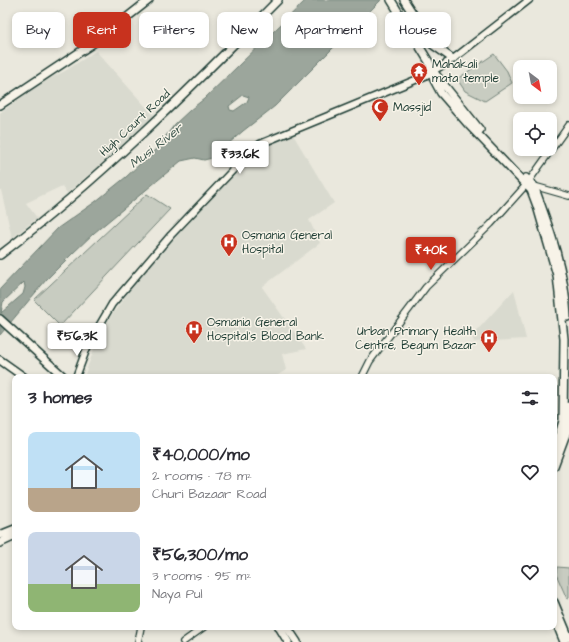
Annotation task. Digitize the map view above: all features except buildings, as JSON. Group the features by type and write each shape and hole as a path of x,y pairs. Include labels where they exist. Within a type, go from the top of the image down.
{"main road":[{"path":"0,105 98,40 148,0"},
{"name":"High Court Road","path":"0,255 45,219 151,124 278,0"},
{"path":"391,0 423,53 433,71 434,80 446,98 467,123 530,184 551,233 563,274 567,308 569,353"},
{"path":"404,0 411,12"},
{"path":"77,374 91,341 112,304 137,273 232,170 260,144 411,82 433,71 453,59 529,0"},
{"path":"423,53 429,48"},
{"path":"437,48 453,59"},
{"path":"530,184 557,275 564,339 566,397 563,421 557,442"},
{"path":"0,319 61,374"},
{"path":"82,374 91,341"},
{"path":"0,360 20,374"},
{"path":"557,458 567,431 569,406"},
{"path":"0,535 12,530"},
{"path":"0,543 12,537"},
{"path":"557,609 569,638"},
{"path":"557,625 564,642"},
{"path":"281,630 288,642"},
{"path":"289,630 297,642"}],"street":[{"path":"364,374 370,361 426,287 530,184 569,125"},
{"path":"530,184 569,196"},
{"path":"138,642 140,630"},
{"path":"183,642 200,630"}],"shaded area":[{"path":"306,0 381,0 369,12 294,12"},
{"path":"281,24 281,48 333,48 275,106 212,158 204,160 195,158 181,161 94,233 46,280 0,335 0,289 58,228 95,202 126,177 156,149 175,124 204,99 257,48 273,48 273,32","holes":["243,95 249,97 247,102 234,111 230,110 229,106","24,282 25,287 23,294 1,313 3,302"]},
{"path":"96,51 155,117 67,193 62,186 26,203 37,218 12,238 0,190 0,113 39,84 65,71"},
{"path":"494,54 507,71 512,83 485,101 465,91 457,79"},
{"name":"Osmania General Hospital","path":"292,133 334,203 309,220 320,243 262,287 306,349 282,354 286,370 280,374 85,374 101,330 141,275 257,149"},
{"path":"147,194 170,209 60,326 34,300"},
{"path":"514,290 526,339 474,342 472,336"},
{"path":"557,567 569,568 569,598 567,599 557,576"}],"place":[{"name":"Mahakali mata temple","path":"419,86"},
{"name":"Massjid","path":"380,122"},
{"name":"Osmania General Hospital","path":"229,257"},
{"name":"Osmania General Hospital's Blood Bank","path":"194,344"},
{"name":"Urban Primary Health Centre, Begum Bazar","path":"489,353"}],"water label":[{"name":"Musi River","path":"156,146"}]}
